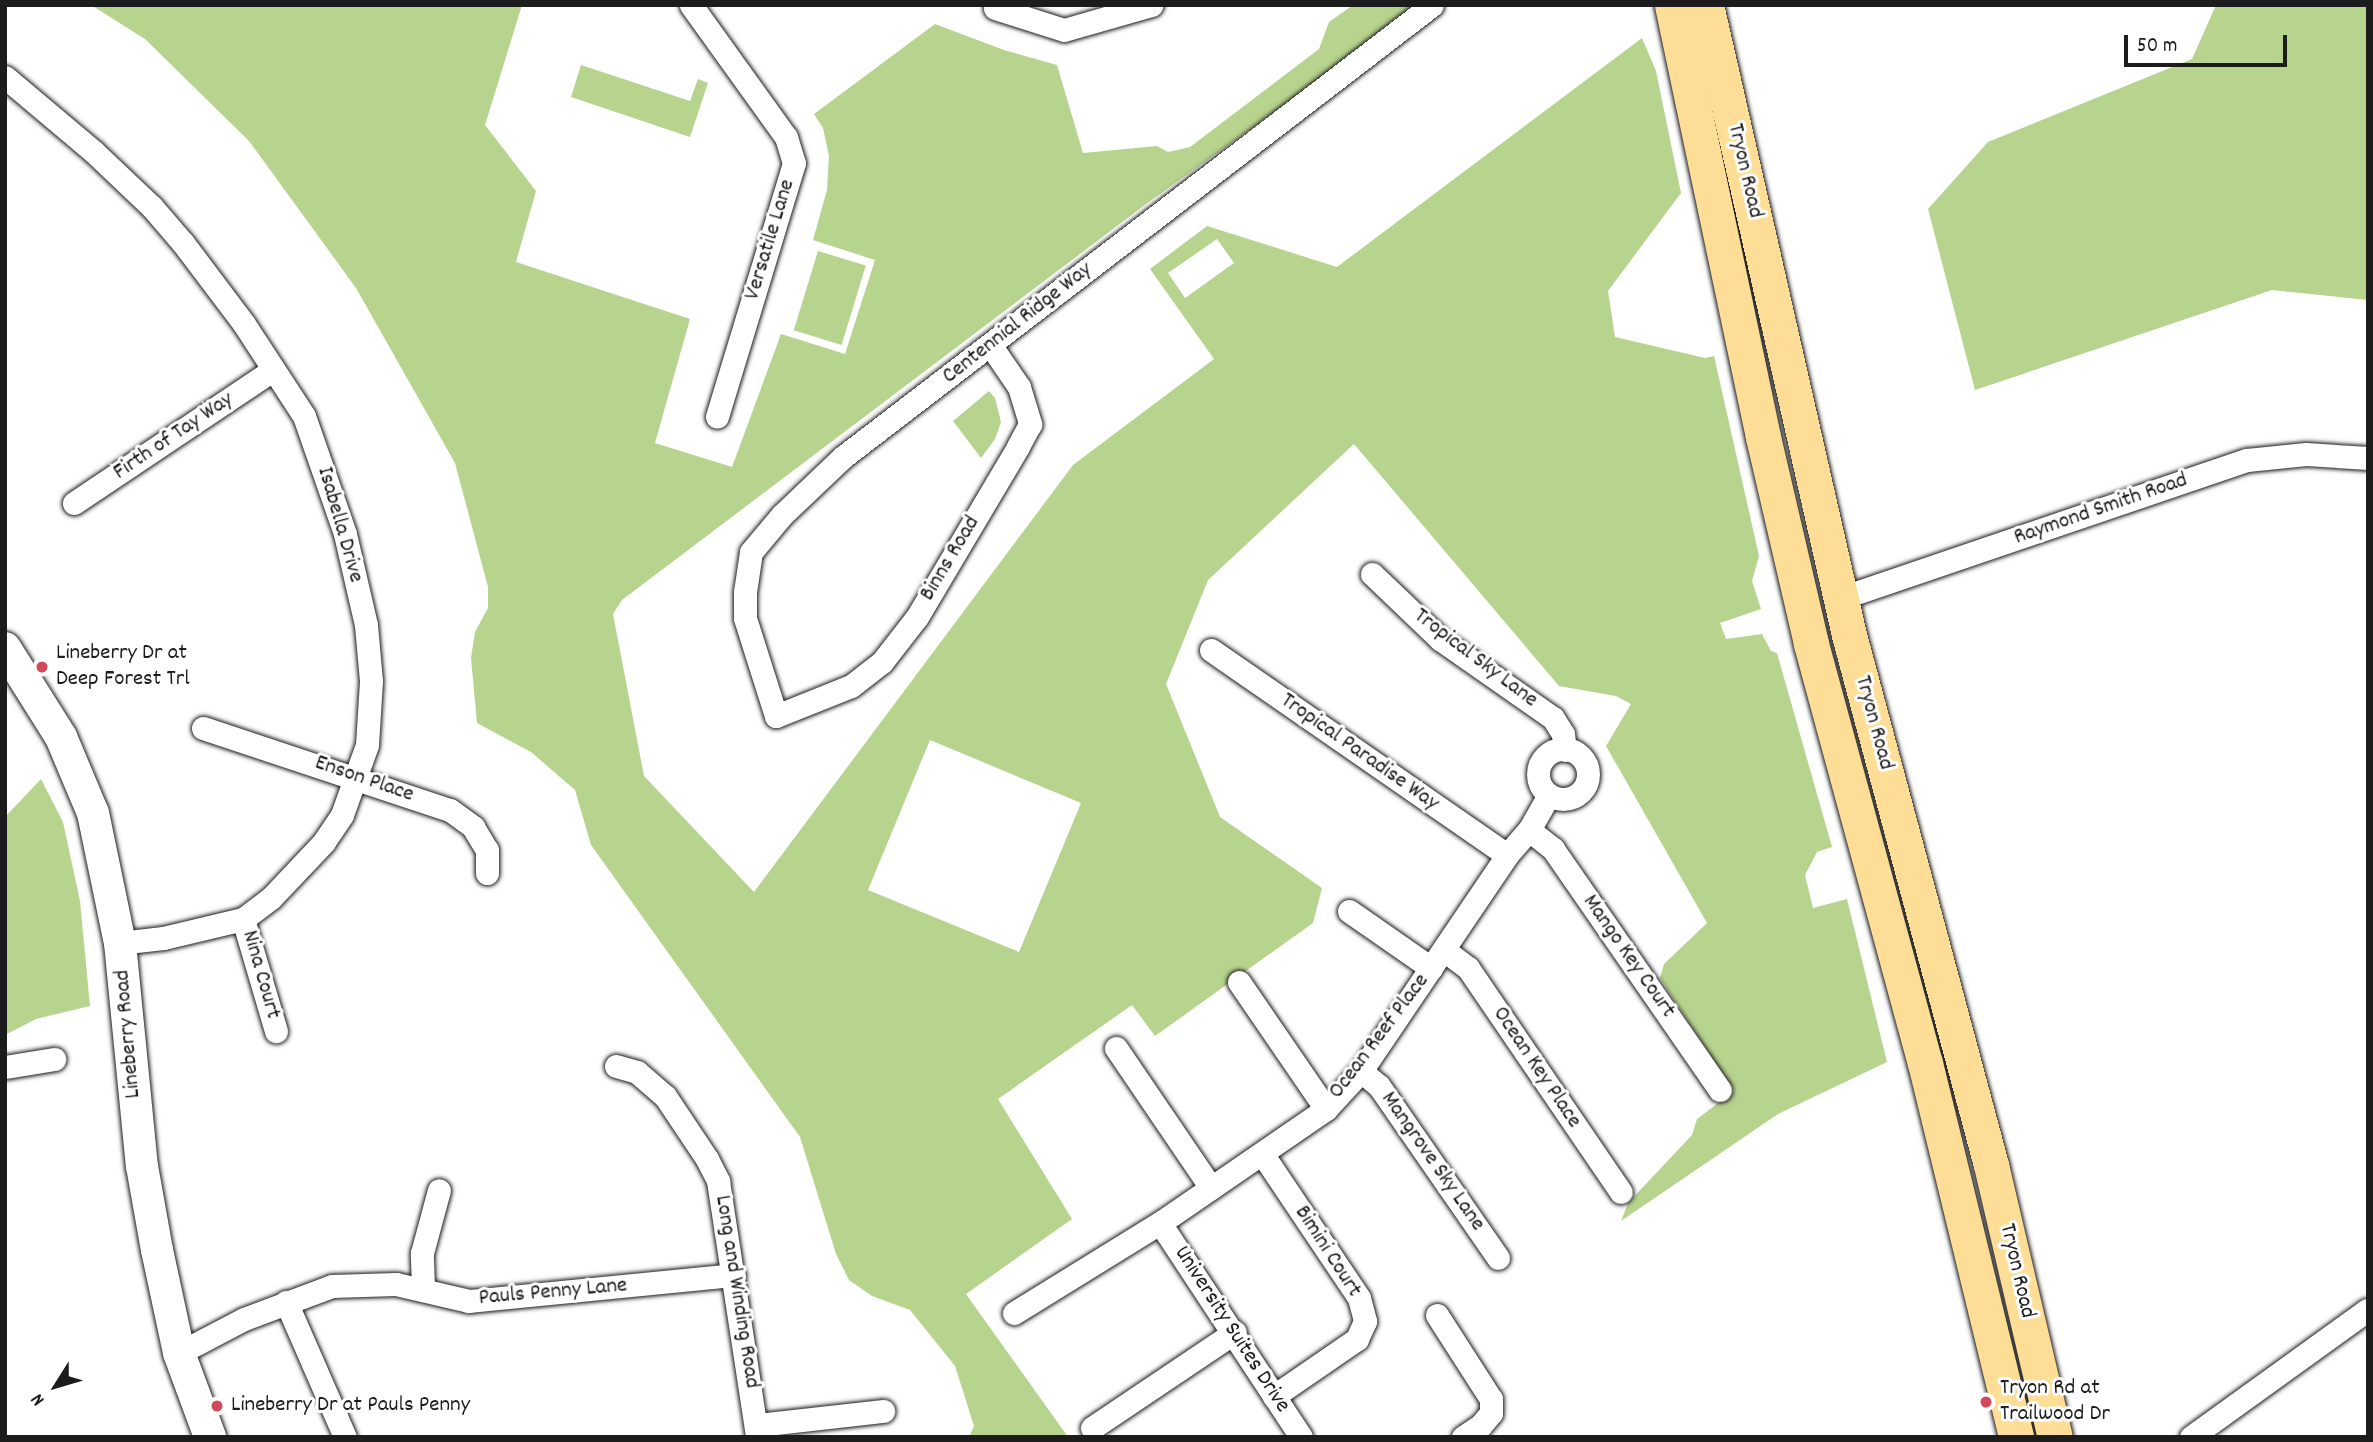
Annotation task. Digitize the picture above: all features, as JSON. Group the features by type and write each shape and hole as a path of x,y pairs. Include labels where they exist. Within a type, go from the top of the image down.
{"main road":[{"name":"Tryon Road","path":"1672,5 1763,437 1811,644 1928,1076 2016,1437"},
{"name":"Tryon Road","path":"1706,5 1840,598 1985,1140 2055,1437"}],"street":[{"name":"Versatile Lane","path":"691,5 786,137 794,163 717,417"},
{"path":"995,8 1063,30 1151,5"},
{"name":"Centennial Ridge Way","path":"776,716 745,618 745,592 751,552 782,515 843,457 1432,5"},
{"name":"Isabella Drive","path":"5,78 94,152 152,207 183,243 244,324 304,416 345,534 366,625 370,694 367,745 342,815 324,842 300,871 243,919 175,936 120,943"},
{"name":"Binns Road","path":"776,716 851,686 882,663 917,617 1018,447 1030,424 1019,387 991,346"},
{"name":"Firth of Tay Way","path":"74,503 273,370"},
{"name":"Raymond Smith Road","path":"1840,598 2247,460 2306,454 2368,458"},
{"name":"Tropical Sky Lane","path":"1372,575 1457,652 1553,718 1563,734 1565,750"},
{"name":"Tropical Paradise Way","path":"1211,650 1507,855"},
{"name":"Lineberry Road","path":"7,654 61,737 93,813 120,943 142,1166 179,1353 210,1437"},
{"name":"Enson Place","path":"203,728 450,810 473,827 487,850 487,873"},
{"path":"1565,750 1580,756 1587,770 1585,786 1573,797 1557,798 1549,795 1539,782 1539,766 1549,754 1565,750"},
{"name":"Ocean Reef Place","path":"1014,1313 1160,1223 1263,1155 1326,1109 1361,1071 1507,855 1529,830 1549,795"},
{"name":"Mango Key Court","path":"1529,830 1553,849 1720,1090"},
{"name":"Ocean Key Place","path":"1349,911 1438,959 1468,968 1621,1192"},
{"name":"Nina Court","path":"243,919 276,1031"},
{"path":"1239,982 1326,1109"},
{"path":"1116,1048 1211,1188"},
{"path":"5,1067 54,1059"},
{"name":"Long and Winding Road","path":"616,1066 637,1072 665,1096 708,1158 718,1181 757,1431"},
{"name":"Mangrove Sky Lane","path":"1361,1071 1379,1086 1498,1258"},
{"name":"Bimini Court","path":"1263,1155 1359,1298 1365,1321 1357,1339 1274,1396"},
{"path":"423,1288 422,1253 439,1190"},
{"name":"University Suites Drive","path":"1160,1223 1235,1332 1301,1437"},
{"name":"Pauls Penny Lane","path":"179,1353 244,1319 332,1286 396,1283 469,1301 734,1275"},
{"path":"286,1302 345,1437"},
{"path":"2191,1437 2367,1310"},
{"path":"1437,1315 1491,1399 1491,1413 1481,1425 1463,1437"},
{"path":"1092,1428 1235,1332"},
{"path":"757,1431 883,1411"}],"green space":[{"path":"91,5 522,5 485,125 536,191 516,262 690,319 655,443 732,467 781,334 845,354 875,260 813,240 827,190 829,156 823,128 814,114 935,24 1004,50 1057,65 1083,153 1157,146 1168,152 1190,147 1319,49 1329,22 1353,5 1423,5 1146,204 622,600 613,614 644,776 754,892 1073,465 1214,359 1150,269 1207,226 1337,267 1642,38 1656,71 1681,193 1608,291 1615,337 1705,358 1714,356 1759,556 1752,581 1761,609 1720,623 1726,639 1762,634 1771,651 1777,653 1832,847 1817,852 1805,875 1813,908 1847,899 1887,1062 1778,1114 1621,1221 1628,1203 1692,1135 1697,1119 1734,1091 1660,978 1664,964 1707,923 1606,746 1631,704 1616,696 1559,686 1354,444 1208,580 1166,684 1220,817 1322,888 1313,923 1155,1036 1132,1005 998,1099 1072,1219 966,1294 1068,1437 969,1437 974,1426 955,1366 910,1310 872,1296 849,1280 836,1254 800,1137 591,845 575,790 531,752 477,723 471,658 475,632 488,608 488,587 455,463 356,288 249,141 145,39","holes":["1217,239 1234,263 1185,298 1168,273","930,740 1081,803 1019,952 868,890"]},
{"path":"2216,5 2368,5 2368,300 2272,290 1975,390 1928,209 1988,142 2192,59"},
{"path":"581,65 690,101 698,79 708,83 690,137 571,97"},
{"path":"818,251 866,266 842,345 794,330"},
{"path":"989,391 995,398 1001,422 995,439 981,458 953,421"},
{"path":"41,779 63,822 80,901 90,1006 36,1019 5,1035 5,817"}],"place":[{"name":"Lineberry Dr at Deep Forest Trl","path":"42,667"},
{"name":"Tryon Rd at Trailwood Dr","path":"1986,1402"},
{"name":"Lineberry Dr at Pauls Penny","path":"217,1406"}]}
